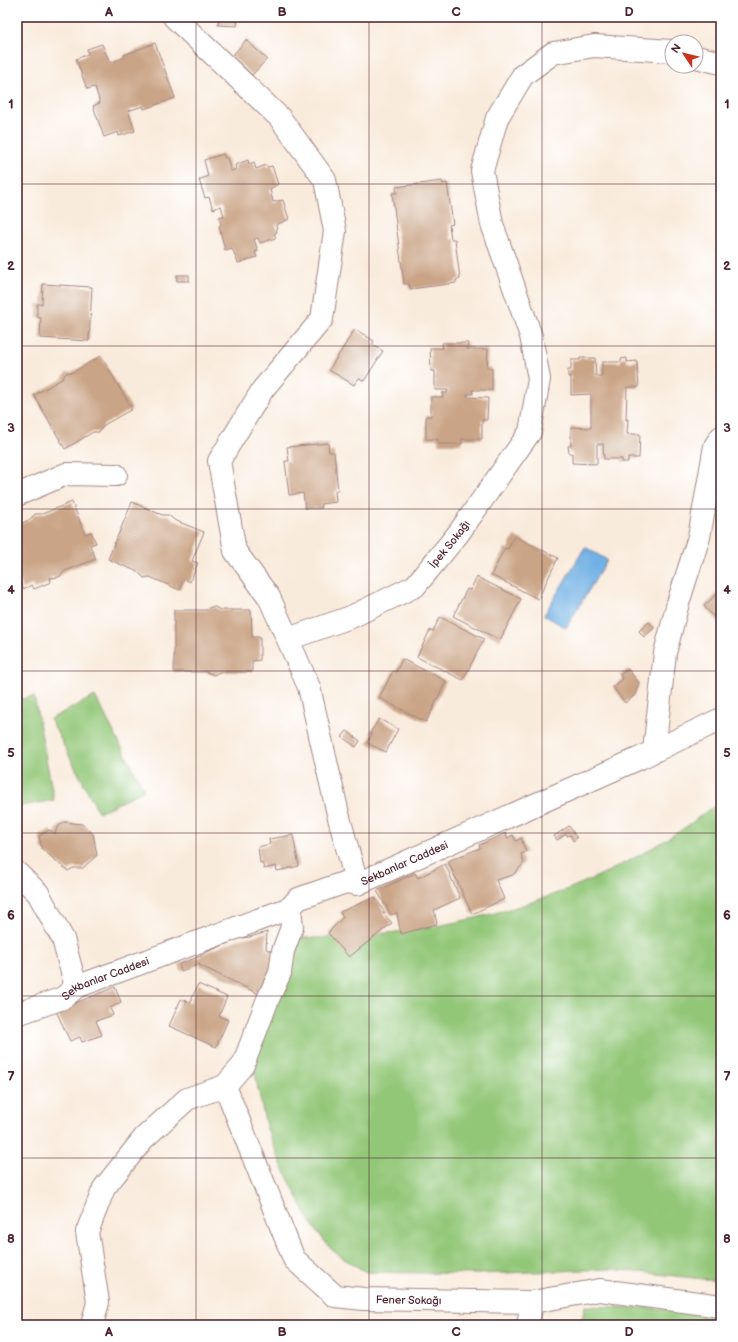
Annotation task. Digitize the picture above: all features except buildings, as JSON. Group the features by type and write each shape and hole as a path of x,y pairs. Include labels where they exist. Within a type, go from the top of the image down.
{"street":[{"path":"174,17 280,118 325,180 335,231 322,319 263,389 219,461 235,551 269,597 310,687 338,814 357,884"},
{"name":"İpek Sokağı","path":"288,639 351,617 414,586 458,534 530,432 539,379 532,336 492,224 482,171 497,118 523,75 553,53 594,46 664,50"},
{"path":"704,59 721,63"},
{"path":"654,751 665,653 678,603 699,537 714,446 721,437"},
{"path":"17,495 66,474 116,474"},
{"name":"Sekbanlar Caddesi","path":"17,1014 63,998 76,987 290,908 298,899 346,882 357,884 654,751 721,719"},
{"path":"17,873 38,893 63,939 76,987"},
{"path":"92,1325 98,1302 87,1232 104,1188 144,1138 187,1099 225,1086 243,1065 268,999 280,973 283,951 292,927 290,908"},
{"name":"Fener Sokağı","path":"225,1086 294,1258 335,1296 364,1299 532,1302 600,1290 721,1306"},
{"path":"528,1325 532,1302"}],"green space":[{"path":"34,696 54,800 17,807 17,700"},
{"path":"95,696 144,790 99,813 50,719"},
{"path":"721,803 721,1281 612,1269 478,1274 366,1272 341,1257 329,1247 310,1222 281,1164 266,1126 256,1079 254,1054 294,938 335,937 415,930 493,914 532,902 607,872 674,835 706,811"},
{"path":"585,1306 654,1308 721,1314 721,1325 581,1325"}],"water":[{"path":"585,547 607,560 566,628 544,615"}]}
